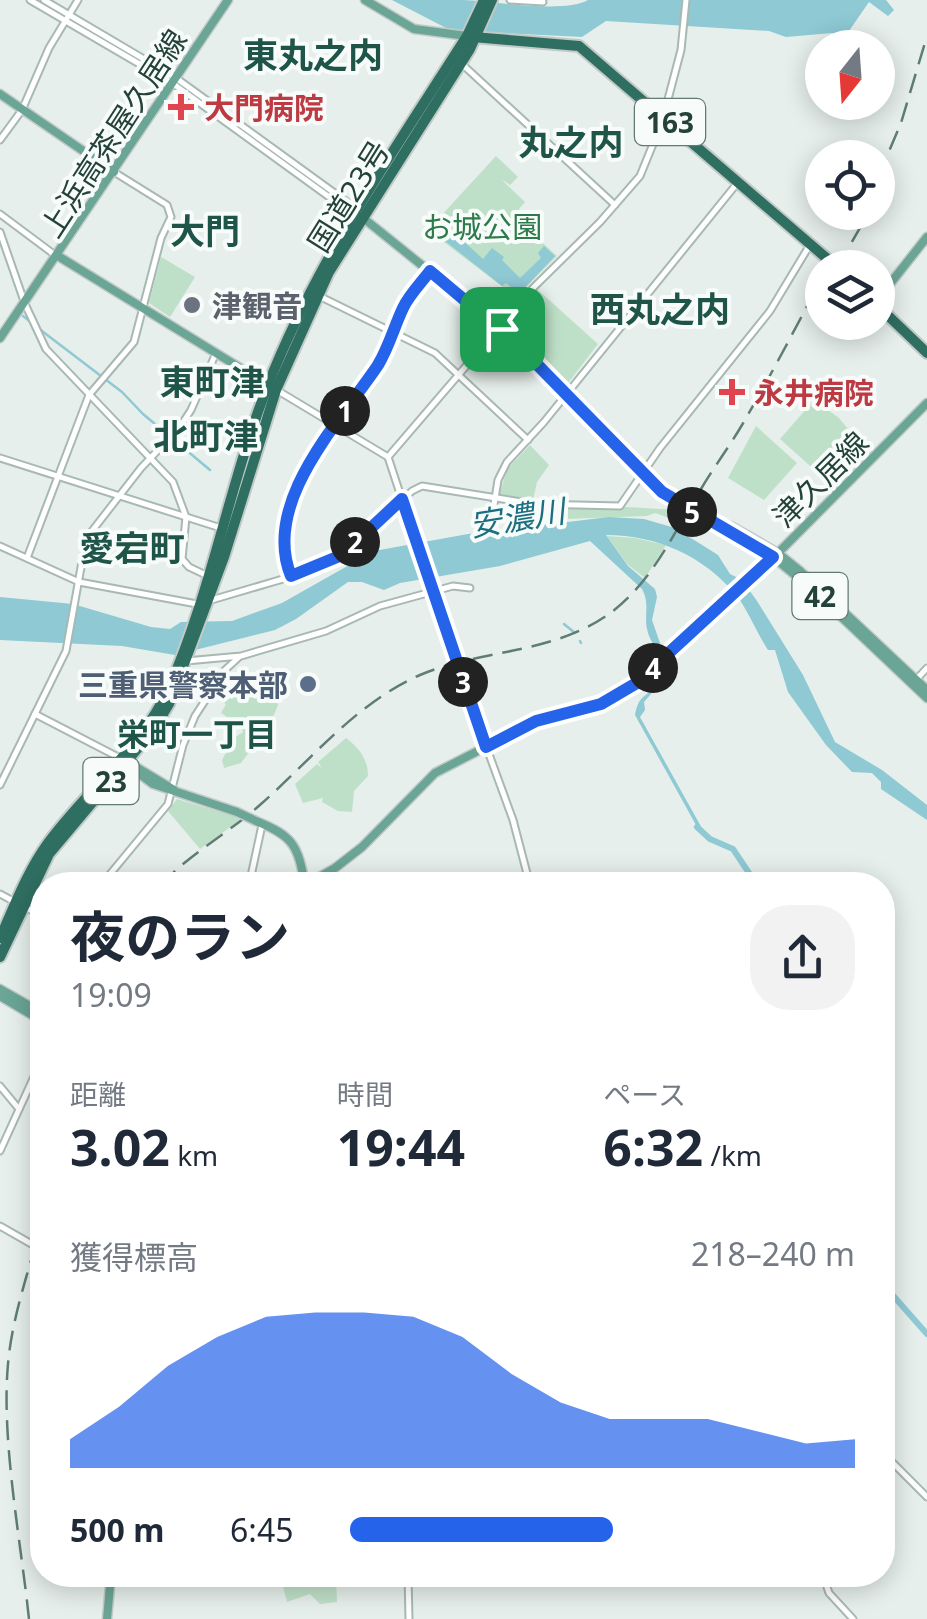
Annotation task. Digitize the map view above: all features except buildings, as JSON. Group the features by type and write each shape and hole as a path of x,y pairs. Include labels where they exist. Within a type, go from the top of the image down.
{"highway":[{"name":"国道23号","path":"39,872 54,847 125,760 184,660 272,388 328,256 461,63 489,1"},
{"name":"国道23号","path":"272,388 358,214 472,36"},
{"name":"163","path":"472,36 578,46 819,250"},
{"path":"895,320 927,353"},
{"name":"国道23号","path":"203,604 208,576 227,530"},
{"name":"国道23号","path":"0,938 30,887"},
{"name":"国道23号","path":"0,957 20,904"}],"main road":[{"name":"上浜高茶屋久居線","path":"0,338 228,0"},
{"path":"365,0 414,29 472,36"},
{"path":"0,94 114,172"},
{"name":"42","path":"358,214 502,329 677,504 775,555 927,698"},
{"path":"895,280 927,238"},
{"path":"58,256 272,388"},
{"name":"津久居線","path":"328,872 362,847 435,773 536,721 614,698 654,667 775,555 927,403"},
{"name":"42","path":"914,682 927,690"},
{"path":"125,760 174,790 259,822 292,842 303,872"},
{"path":"0,993 30,1007"},
{"path":"0,993 30,1013"},
{"path":"105,1619 107,1587"}],"street":[{"path":"30,0 174,81 358,214"},
{"path":"44,0 67,18"},
{"path":"0,140 22,110 49,48 78,0"},
{"path":"510,0 543,2"},
{"path":"388,456 534,288 640,176 663,116 681,50 686,0"},
{"path":"461,63 615,205"},
{"path":"27,558 90,395 132,347 160,238 171,213 168,206 114,172"},
{"path":"492,517 502,469 739,182"},
{"path":"0,214 58,256"},
{"path":"0,232 46,348 173,482 186,516 182,559 188,567 208,576"},
{"path":"0,546 79,582 203,604 342,555 402,499 422,486 546,505 620,506 642,472 770,312 811,243"},
{"path":"291,576 282,543 307,464 380,362 405,303 430,271"},
{"path":"319,296 430,350 528,441"},
{"path":"0,785 67,648 87,543 191,410 216,352"},
{"path":"272,388 388,456 526,872"},
{"path":"0,458 227,530"},
{"path":"184,660 240,656 326,631 380,606 453,586 470,588"},
{"path":"112,872 162,812 174,790 179,756 195,716 225,670 240,656"},
{"path":"914,682 927,668"},
{"path":"35,714 125,760"},
{"path":"252,872 259,822"},
{"path":"0,894 30,909"},
{"path":"0,1086 19,1109"},
{"path":"0,1151 30,1086"},
{"path":"0,1226 30,1243"},
{"path":"895,1465 927,1496"},
{"path":"408,1587 409,1619"},
{"path":"827,1587 853,1619"}],"green space":[{"name":"お城公園","path":"496,156 518,177 510,185 501,179 525,202 519,209 523,213 518,220 557,256 516,297 428,230"},
{"path":"161,257 195,277 170,317 149,303"},
{"path":"538,290 598,344 568,383 511,328"},
{"path":"814,400 839,418 853,435 818,473 780,439"},
{"path":"756,426 797,463 764,500 728,478"},
{"path":"530,445 549,465 537,482 533,500 499,496 507,469"},
{"path":"568,508 678,510 696,519 690,531 655,513 568,519"},
{"path":"607,536 666,545 645,578 627,564"},
{"path":"236,674 246,682 246,676 267,676 278,705 266,743 256,743 241,763 224,768 222,760 234,738 243,732 241,728 219,723 227,717 221,713 226,704 220,701"},
{"path":"346,738 362,754 368,770 368,776 354,791 352,812 338,811 322,802 323,798 303,803 295,784 317,764 322,768 318,762"},
{"path":"177,799 240,820 200,849 168,811"},
{"path":"283,1587 336,1587 337,1602 320,1604 310,1594 287,1602"}],"water":[{"path":"392,0 562,6 588,0 886,0 894,10 888,16 869,2 850,30 805,30 805,35 786,37 769,31 606,21 582,37 446,28"},
{"path":"448,227 483,259 492,248 520,278 541,258 538,253 544,246 555,256 519,294 506,283 502,286 440,237"},
{"path":"609,517 644,519 675,528 718,555 730,574 742,580 757,601 803,675 835,742 882,770 927,805 927,820 881,789 881,782 872,773 852,772 826,745 788,692 775,650 768,650 741,601 724,582 678,550 643,539 606,535 628,566 655,589 657,597 652,620 668,666 664,679 644,702 645,710 640,717 704,832 701,834 635,715 641,699 658,683 662,667 647,629 644,594 590,541 500,566 400,583 384,590 362,582 348,582 275,630 175,655 122,646 0,640 0,597 73,604 170,629 181,622 232,621 282,603 374,551 468,534"}],"waterway":[{"path":"23,316 32,323"},
{"path":"38,328 122,392 210,470"},
{"path":"564,624 575,633"},
{"path":"697,827 710,839 733,849 748,872"},
{"path":"895,1298 927,1334"}],"railway":[{"path":"894,140 927,36"},
{"path":"847,250 859,230"},
{"path":"175,872 261,804 355,716 397,687 444,666 567,636 613,611 662,554 742,425 805,310"},
{"path":"29,1619 9,1458 7,1394 13,1328 30,1264"}],"place":[{"name":"大門病院","path":"181,107"},
{"name":"津観音","path":"192,305"},
{"name":"永井病院","path":"732,392"},
{"name":"三重県警察本部","path":"308,684"}],"district":[{"name":"東丸之内","path":"313,54"},
{"name":"丸之内","path":"571,141"},
{"name":"大門","path":"205,230"},
{"name":"西丸之内","path":"660,308"},
{"name":"東町津","path":"212,381"},
{"name":"北町津","path":"206,435"},
{"name":"愛宕町","path":"132,547"},
{"name":"栄町一丁目","path":"197,733"}],"route":[{"path":"430,271 502,329 662,492 773,557 635,684 614,698 536,721 486,747 402,499 342,555 291,576 282,543 307,464 380,362 405,303 430,271"}],"water label":[{"name":"安濃川","path":"517,517"}]}
